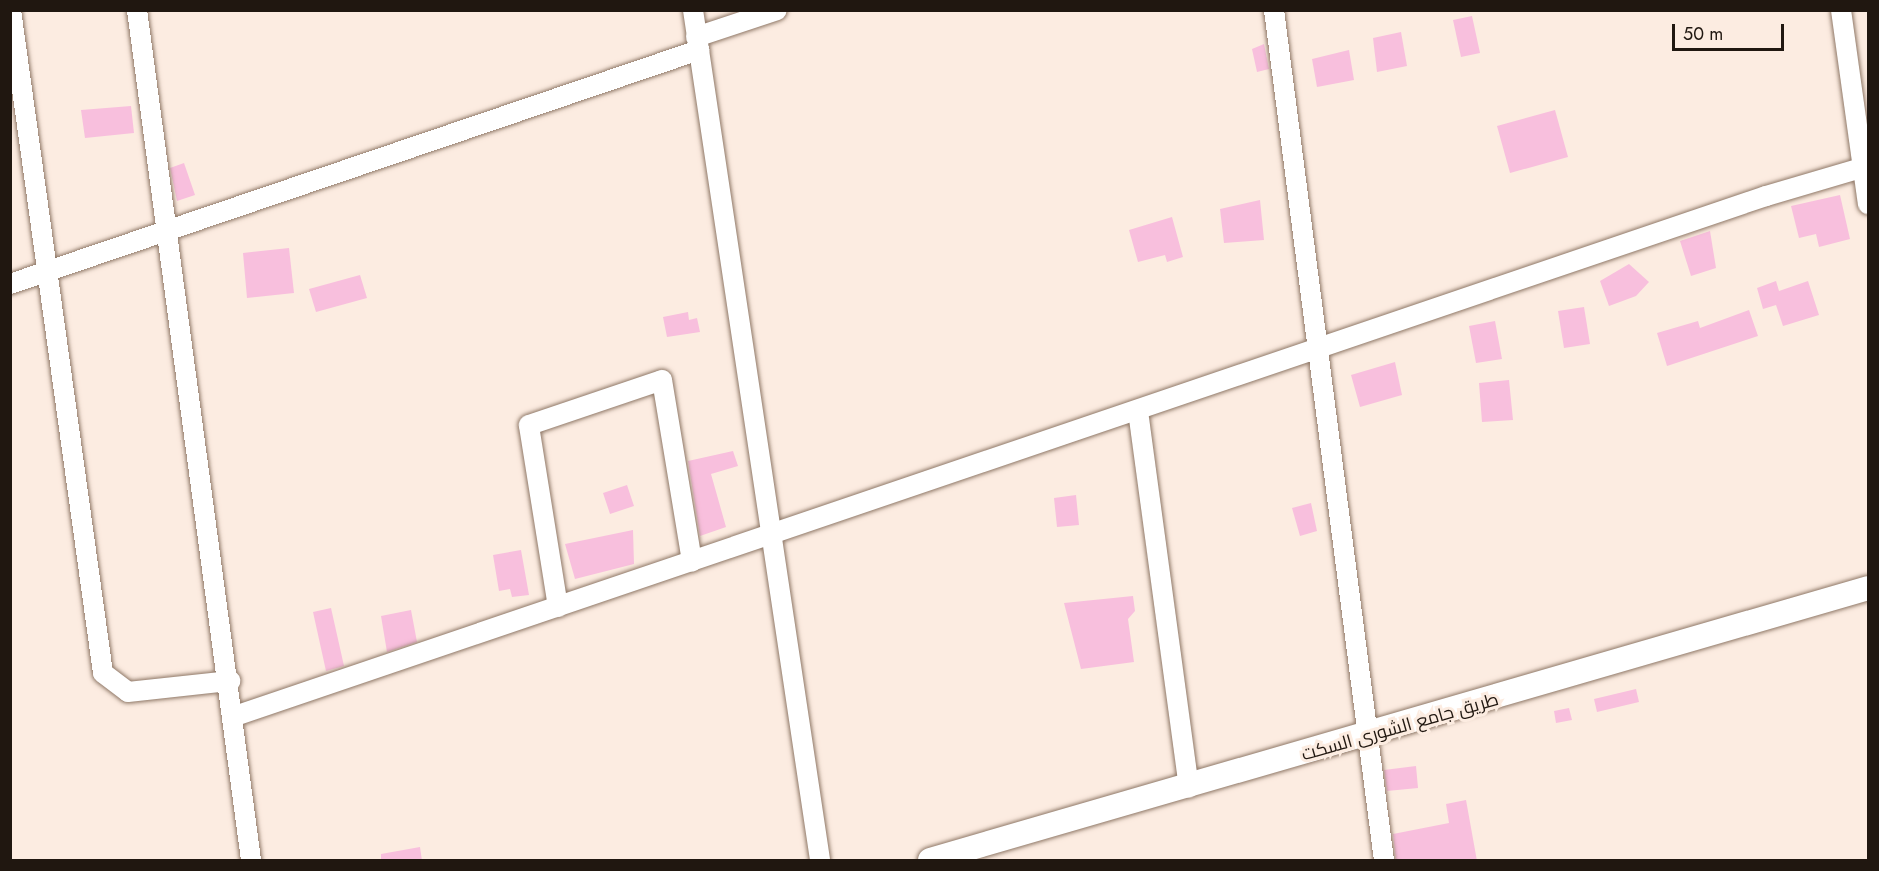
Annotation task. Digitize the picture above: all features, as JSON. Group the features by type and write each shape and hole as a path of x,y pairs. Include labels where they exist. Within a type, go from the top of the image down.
{"main road":[{"name":"طريق جامع الشورى السكت","path":"930,861 1366,738 1869,588"}],"street":[{"path":"11,10 103,673 128,692 230,681"},
{"path":"137,10 235,716 251,861"},
{"path":"693,10 820,861"},
{"path":"10,284 698,43 777,10"},
{"path":"1274,10 1320,347 1366,738 1384,861"},
{"path":"1840,10 1866,167 1869,204"},
{"path":"235,716 771,536 1320,347 1866,167"},
{"path":"558,608 529,425 662,380 692,562"},
{"path":"1138,411 1189,788"}],"building":[{"path":"1472,16 1480,53 1461,57 1453,20"},
{"path":"1401,32 1407,66 1377,72 1373,38"},
{"path":"1264,44 1269,69 1257,72 1252,49"},
{"path":"1349,50 1354,80 1317,87 1312,59"},
{"path":"131,106 134,133 85,138 81,110"},
{"path":"1555,110 1568,157 1510,173 1497,126"},
{"path":"184,163 195,195 177,201 170,168"},
{"path":"1840,195 1850,239 1819,247 1816,234 1799,238 1791,206"},
{"path":"1260,200 1264,240 1224,243 1220,209"},
{"path":"1172,217 1183,257 1167,262 1165,255 1138,262 1129,230"},
{"path":"1710,231 1716,268 1691,276 1680,241"},
{"path":"289,248 294,293 247,298 243,253"},
{"path":"1629,264 1649,282 1636,296 1609,306 1600,281"},
{"path":"360,275 367,298 316,312 309,289"},
{"path":"1776,281 1779,291 1808,281 1819,315 1783,326 1776,305 1763,309 1757,288"},
{"path":"1584,307 1590,344 1564,348 1558,311"},
{"path":"1749,310 1758,336 1667,366 1657,333 1698,321 1700,328"},
{"path":"688,312 689,320 697,318 700,332 667,337 663,317"},
{"path":"1495,321 1502,359 1476,363 1469,326"},
{"path":"1395,362 1402,395 1360,407 1351,375"},
{"path":"1509,380 1513,420 1482,422 1479,383"},
{"path":"733,451 738,466 711,474 726,527 700,536 688,461"},
{"path":"627,485 634,506 610,514 603,493"},
{"path":"1076,495 1079,525 1057,527 1054,498"},
{"path":"1311,503 1317,531 1300,536 1292,508"},
{"path":"633,530 634,564 575,579 565,544"},
{"path":"521,550 529,595 512,597 510,589 499,591 493,555"},
{"path":"1133,596 1135,611 1128,619 1134,662 1081,669 1064,603"},
{"path":"331,608 344,666 326,671 313,612"},
{"path":"411,610 417,642 387,652 381,616"},
{"path":"1636,689 1639,702 1597,712 1594,699"},
{"path":"1569,708 1572,720 1556,723 1554,711"},
{"path":"1416,766 1418,788 1387,791 1384,770"},
{"path":"1466,800 1477,861 1396,861 1393,834 1449,823 1446,804"},
{"path":"420,847 422,861 381,861 381,854"}]}
